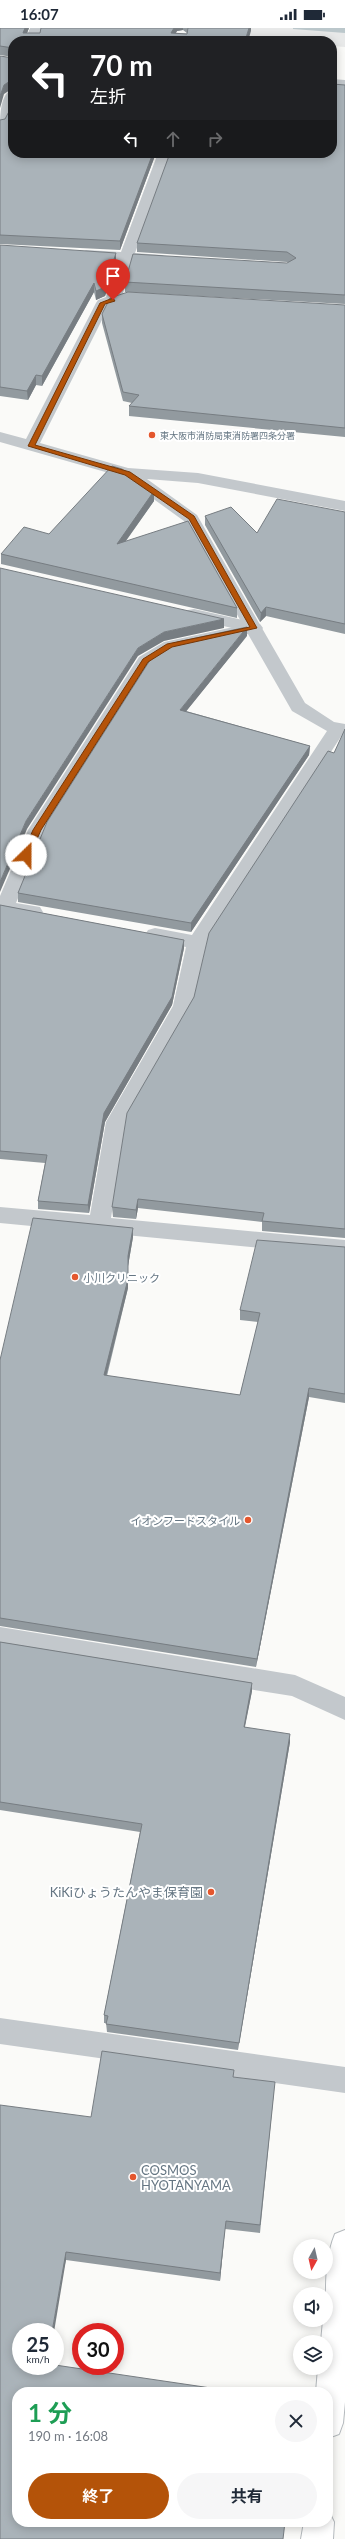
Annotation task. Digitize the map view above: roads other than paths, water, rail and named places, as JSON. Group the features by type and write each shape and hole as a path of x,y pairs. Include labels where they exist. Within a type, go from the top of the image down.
{"highway":[{"path":"331,2387 345,2244"},
{"path":"317,2539 318,2527"}],"street":[{"path":"0,125 8,105"},
{"path":"113,300 126,257 163,158"},
{"path":"71,253 180,260"},
{"path":"31,446 103,303 127,296 150,298"},
{"path":"0,437 127,473 198,478 345,506"},
{"path":"99,1225 116,1122 183,1006 197,942 342,729 328,726 298,707 191,518 127,473"},
{"path":"177,610 254,628"},
{"path":"51,916 5,907 37,830 145,661 170,646 254,628"},
{"path":"136,931 197,942"},
{"path":"0,1215 345,1248"},
{"path":"0,1638 295,1686 345,1709"},
{"path":"0,2031 306,2072 345,2080"}],"place":[{"name":"東大阪市消防局東消防署四条分署","path":"152,435"},
{"name":"小川クリニック","path":"75,1277"},
{"name":"イオンフードスタイル","path":"248,1520"},
{"name":"KiKiひょうたんやま保育園","path":"211,1892"},
{"name":"COSMOS HYOTANYAMA","path":"133,2177"}]}
